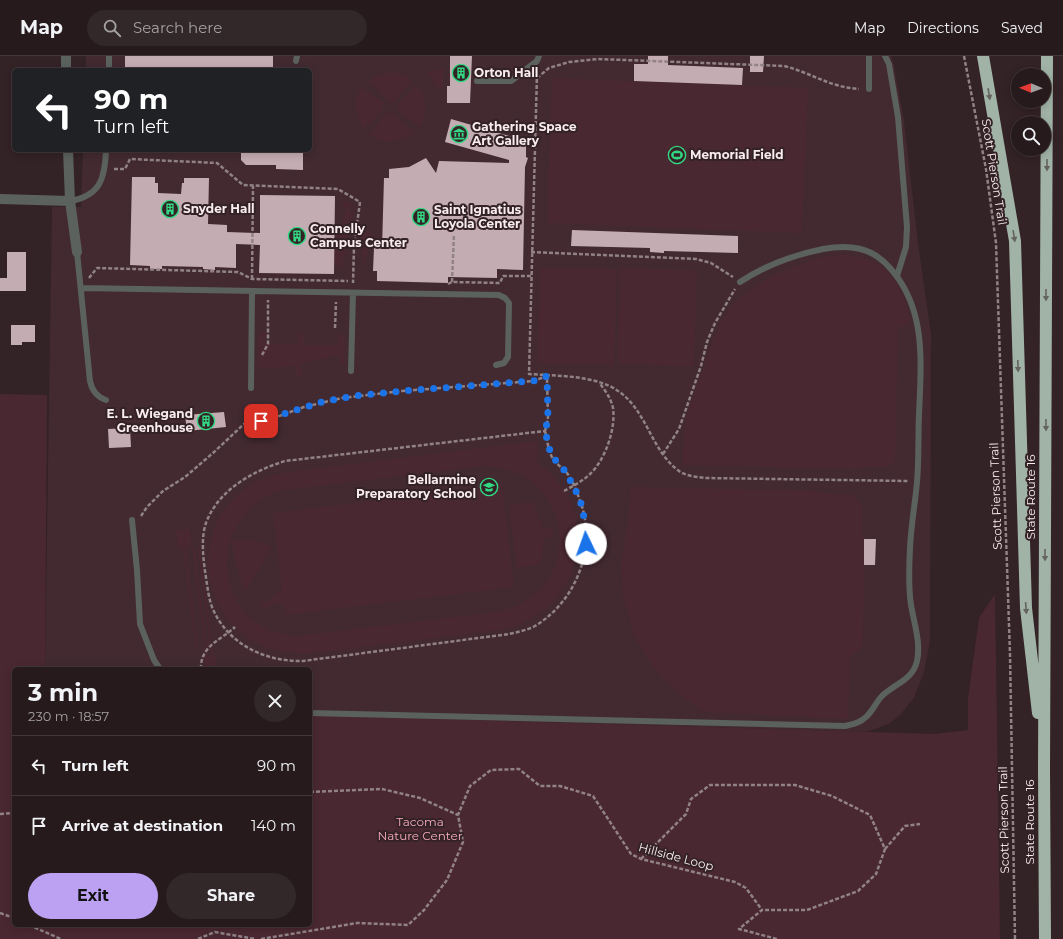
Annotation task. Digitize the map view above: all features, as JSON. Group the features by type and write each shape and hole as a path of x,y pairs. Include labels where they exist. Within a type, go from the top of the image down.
{"highway":[{"path":"983,56 1015,241 1026,608 1044,769"},
{"name":"State Route 16","path":"1045,939 1044,769 1047,56"}],"street":[{"path":"66,56 66,68"},
{"path":"68,152 70,201 77,252"},
{"path":"0,199 70,201"}],"lane":[{"path":"109,56 109,68"},
{"path":"869,56 869,89"},
{"path":"885,56 889,64 898,117 907,227 906,248 897,276"},
{"path":"477,81 512,81 538,58"},
{"path":"70,201 85,197 94,191 99,185 105,168 106,152"},
{"path":"312,713 845,726 857,723 867,716 882,696 904,681 912,673 917,662 918,649 909,582 911,540 917,481 921,363 920,339 909,295 897,276 875,254 859,248 846,246 811,251 786,258 758,270 740,282"},
{"path":"77,252 90,381 95,394 106,400"},
{"path":"81,288 502,296 508,303 508,357 504,363 496,365"},
{"path":"252,291 252,388"},
{"path":"351,371 353,292"},
{"path":"132,520 140,624 154,660 159,667"}],"path":[{"name":"Scott Pierson Trail","path":"964,56 986,169 996,243 1010,654 1015,939"},
{"path":"538,58 530,276 529,374 584,379 600,383 618,391 627,398 663,454 679,472 690,476 705,478 917,481"},
{"path":"537,78 549,68 569,62 598,59 784,66 846,88 869,89"},
{"path":"105,168 125,170 130,159 216,163 243,185 338,189 360,202 354,247 353,292"},
{"path":"252,291 253,186"},
{"path":"452,282 454,234"},
{"path":"531,252 696,259 712,263 740,282 715,323 707,342 701,366 679,429 663,454"},
{"path":"81,288 97,268 238,272 252,279 359,282"},
{"path":"447,285 452,282 500,283 503,276 530,276"},
{"path":"268,291 268,344"},
{"path":"335,328 336,292"},
{"path":"545,431 285,461 255,473 239,483 216,505 206,523 203,546 204,566 210,601 217,616 229,633 255,652 274,658 291,661 303,661 509,634 534,626 548,616 562,603 573,587 583,566 586,544 585,522 580,499 566,472 551,455 545,431 548,419 547,376"},
{"path":"132,530 147,507 159,495 185,477 213,454 244,424 271,419 322,402 348,397 402,391 533,381 547,376"},
{"path":"564,491 574,486 592,473 607,446 612,431 612,408 607,393 600,383"},
{"path":"201,667 203,654 208,648 235,627"},
{"name":"Hillside Loop","path":"458,815 470,786 490,770 519,769 540,786 560,786 593,796 631,854 641,859 735,882 746,888 762,910"},
{"path":"641,859 686,814 691,799 710,785 795,785 832,796 870,815 885,849"},
{"path":"261,939 357,923 408,925 424,910 447,880 463,842 458,815 420,798 382,789 312,792"},
{"path":"0,814 12,813"},
{"path":"777,939 739,929 762,910 807,910 858,891 876,874 885,849 905,826 920,824"},
{"path":"0,913 12,917"},
{"path":"34,927 61,939"},
{"path":"198,939 215,932 255,939"}],"shaded area":[{"name":"Bellarmine Preparatory School","path":"86,56 891,56 904,121 918,243 931,334 930,641 924,672 914,698 901,714 889,724 866,732 312,715 312,667 45,667 52,207 81,207 83,152 312,152 312,68 86,68"}],"green space":[{"path":"443,69 443,87 438,89 428,72"},
{"path":"393,72 405,75 412,80 394,103 388,100 368,81 381,74"},
{"name":"Memorial Field","path":"552,78 808,88 802,233 547,223"},
{"path":"417,85 423,94 425,105 423,121 420,126 396,110 399,106 397,105"},
{"path":"361,88 385,103 381,109 383,111 364,129 356,109 358,93"},
{"path":"386,113 392,117 394,114 414,133 403,139 392,142 381,140 370,135"},
{"path":"344,200 352,203 350,212 354,213 343,250 346,251 341,267 334,265 335,229 340,229 346,208 342,206"},
{"path":"363,232 374,235 374,249 369,249 364,264 362,264 364,256 361,255 365,244 360,242"},
{"path":"834,255 851,255 865,258 877,264 896,282 907,308 910,324 898,327 895,461 888,467 861,467 860,469 683,465 685,425 688,412 714,338 728,311 748,291 761,282 791,268"},
{"path":"540,267 617,269 614,365 538,363"},
{"path":"620,268 697,270 694,366 618,364"},
{"path":"261,332 266,332 266,344 298,344 298,335 302,333 304,335 304,345 338,345 339,334 343,334 345,337 345,364 342,365 340,355 301,364 302,374 299,377 296,374 295,366 261,369 260,367 257,367 258,336"},
{"name":"Tacoma Nature Center","path":"0,394 47,395 45,667 12,667 12,927 312,927 312,715 935,734 968,730 968,699 979,618 995,594 1000,939 0,939"},
{"path":"537,441 539,459 532,460 555,479 570,501 577,527 577,552 569,577 555,599 534,617 507,629 311,653 270,648 239,631 219,604 209,573 211,540 225,509 250,486 288,472","holes":["484,466 515,472 538,487 553,509 559,533 557,559 546,582 526,601 496,612 297,636 268,629 247,614 233,594 227,569 229,544 239,521 258,502 285,490"]},
{"path":"502,485 514,587 285,615 284,604 269,605 269,607 263,609 260,603 267,602 282,589 273,513"},
{"path":"630,487 818,491 821,493 851,494 862,506 862,536 864,539 863,645 850,658 848,719 704,712 680,695 658,673 645,655 633,633 622,590 621,563 629,517"},
{"path":"533,502 543,528 551,527 553,537 544,538 541,564 517,568 509,505"},
{"path":"190,529 192,546 186,547 198,650 196,651 183,548 178,548 176,531"},
{"path":"253,540 272,547 247,589 243,589 231,541"},
{"path":"198,548 200,548 213,655 215,656 217,667 205,667 203,657 206,656 192,549 195,549 208,656 211,656"}],"building":[{"path":"125,56 273,56 273,68 125,68"},
{"name":"Orton Hall","path":"450,56 472,56 470,103 447,103 447,86 450,86"},
{"path":"648,56 668,56 668,65 743,68 742,85 634,81 634,64 648,64"},
{"path":"750,56 764,56 763,72 750,72"},
{"path":"451,119 526,141 526,157 528,158 525,167 523,270 497,269 497,278 448,277 448,283 377,281 377,271 373,271 374,248 382,248 384,178 389,178 389,169 409,167 426,158 436,173 439,161 509,163 509,160 445,142"},
{"path":"241,152 303,152 303,170 276,169 276,165 246,165 241,160"},
{"path":"132,177 155,177 155,183 158,183 158,193 181,194 184,178 209,178 208,224 227,225 227,232 260,233 260,195 335,196 334,274 259,273 260,245 236,244 236,268 215,267 215,270 203,269 203,267 162,266 162,269 150,269 150,266 130,265"},
{"path":"572,230 738,236 738,253 664,251 664,253 650,252 650,248 571,246"},
{"path":"7,252 26,252 26,291 0,291 0,278 7,278"},
{"path":"11,325 35,325 35,342 22,342 22,345 11,345"},
{"name":"E. L. Wiegand Greenhouse","path":"224,412 226,427 187,431 185,415"},
{"path":"130,428 131,447 109,448 108,429"},
{"path":"864,539 876,539 875,565 864,565"}],"place":[{"name":"Orton Hall","path":"461,73"},
{"name":"Gathering Space Art Gallery","path":"459,134"},
{"name":"Memorial Field","path":"677,155"},
{"name":"Snyder Hall","path":"170,209"},
{"name":"Saint Ignatius Loyola Center","path":"421,217"},
{"name":"Connelly Campus Center","path":"297,236"},
{"name":"E. L. Wiegand Greenhouse","path":"206,421"},
{"name":"Bellarmine Preparatory School","path":"489,487"}],"route":[{"path":"261,421 322,402 367,394 533,381 540,380 547,376 548,419 545,431 551,455 566,472 580,499 585,522 586,544"}]}
